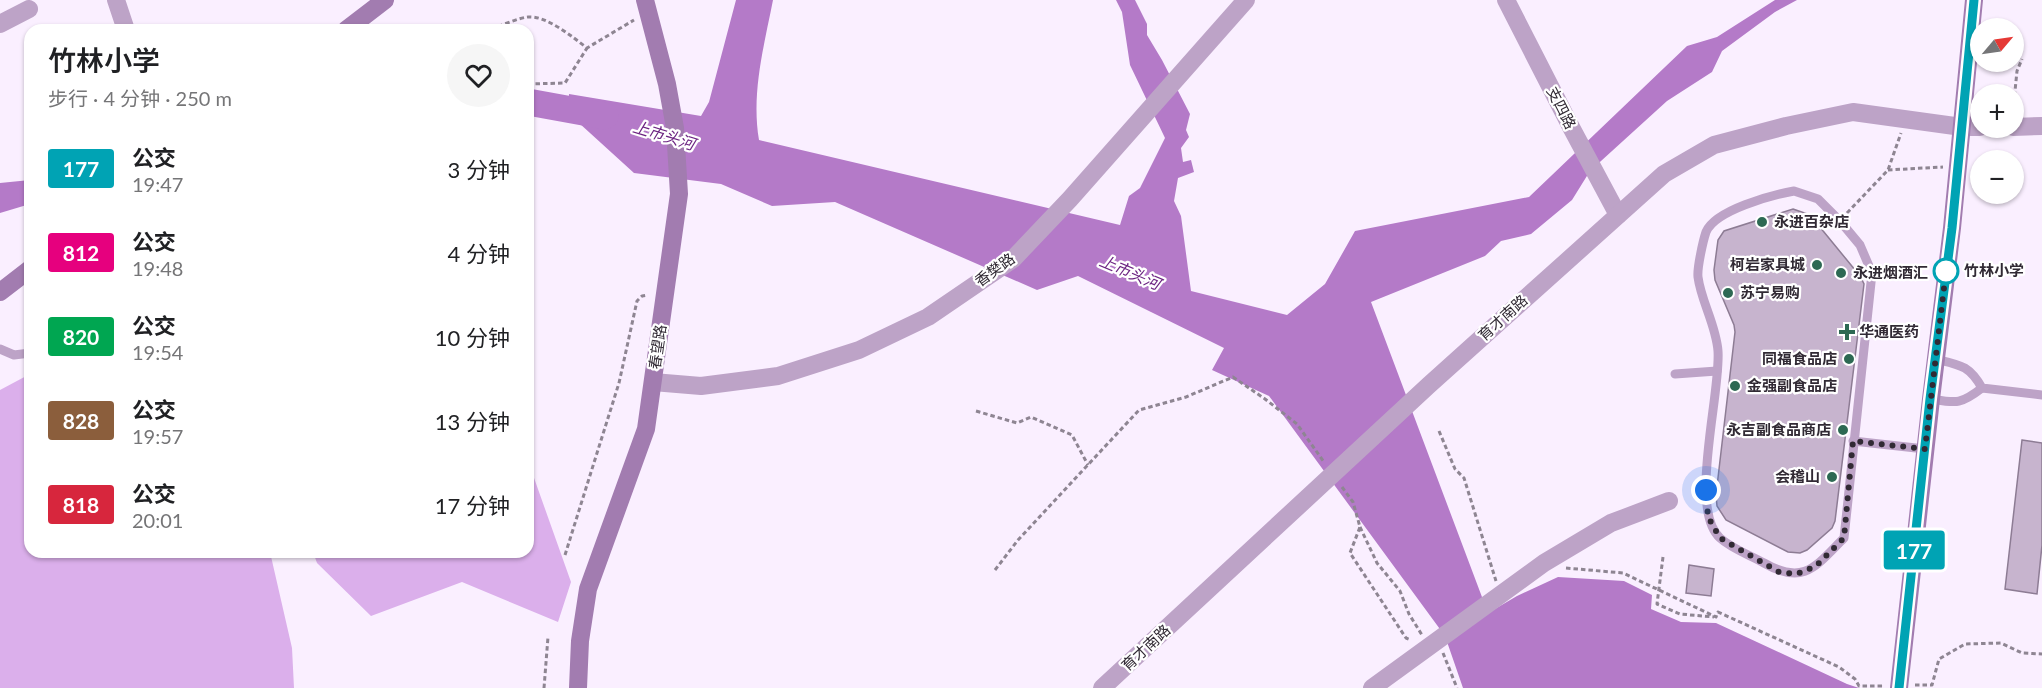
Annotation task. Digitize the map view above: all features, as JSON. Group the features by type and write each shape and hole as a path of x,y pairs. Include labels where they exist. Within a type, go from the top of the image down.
{"street":[{"path":"116,0 124,24"},
{"path":"354,24 385,0"},
{"name":"香樊路","path":"653,382 701,386 778,376 859,350 928,317 1013,259 1070,199 1246,0"},
{"name":"支四路","path":"1506,0 1618,215"},
{"path":"1972,84 1974,0"},
{"name":"春望路","path":"578,688 580,640 588,589 646,429 679,194 675,128 667,84 647,5"},
{"path":"0,24 28,9"},
{"name":"育才南路","path":"1102,688 1429,385 1664,174 1714,145 1786,126 1853,112 1970,127"},
{"path":"2024,127 2042,126"},
{"path":"1900,682 1958,166 1970,130"},
{"path":"0,292 24,274"},
{"path":"1372,688 1544,563 1611,523 1669,501"}],"lane":[{"path":"1794,191 1818,200 1860,245 1872,273 1844,538 1816,566 1797,574 1779,572 1720,538 1708,517 1706,490 1717,371 1718,352 1713,327 1697,276 1707,231 1719,217 1768,196 1794,191"},
{"path":"0,349 14,355 24,354"},
{"path":"1935,359 1961,365 1974,374 1982,388"},
{"path":"1675,374 1717,371"},
{"path":"1930,399 1956,403 1982,388 2042,395"},
{"path":"1853,441 1925,449"}],"path":[{"path":"534,84 566,83 587,48 647,5"},
{"path":"506,24 530,17 541,19 587,48"},
{"path":"1840,221 1888,170 1906,120"},
{"path":"1888,170 1958,166"},
{"path":"565,555 618,383 637,301 642,296 665,295"},
{"path":"995,570 1018,540 1139,410 1186,397 1233,378 1297,424 1331,475 1353,502 1360,527 1377,563 1400,591 1409,614 1434,644"},
{"path":"976,411 1017,423 1031,417 1072,435 1088,465"},
{"path":"1439,431 1455,469 1464,478 1496,581 1508,575 1507,591"},
{"path":"1360,527 1350,553 1406,638 1434,644"},
{"path":"1663,557 1657,604 1680,614 1716,617"},
{"path":"1544,563 1572,569 1623,573 1716,617"},
{"path":"1716,617 1718,612 1839,667 1855,679 1859,687"},
{"path":"543,688 548,637"},
{"path":"1932,685 1939,659 1965,644 2001,643 2022,653 2042,654"},
{"path":"1447,663 1457,688"}],"shaded area":[{"path":"24,377 24,558 271,558 292,648 294,688 0,688 0,390"},
{"path":"534,478 571,582 558,622 462,582 371,616 317,563 315,558 534,558"}],"water":[{"path":"736,0 773,0 758,87 759,140 1120,225 1129,196 1140,188 1165,138 1130,65 1122,12 1116,0 1135,0 1147,24 1147,35 1190,114 1186,130 1189,137 1181,148 1183,162 1191,160 1194,172 1178,178 1174,201 1181,216 1191,291 1287,315 1325,284 1355,231 1529,197 1687,46 1717,37 1775,0 1797,0 1775,12 1722,51 1712,72 1667,101 1590,171 1572,200 1531,234 1501,241 1485,256 1371,302 1488,613 1517,596 1558,577 1624,581 1652,595 1651,609 1681,622 1716,623 1859,688 1463,688 1445,636 1269,396 1212,370 1224,348 1078,276 1037,290 835,202 772,206 721,184 634,173 568,113 569,94 701,116 709,102"},
{"path":"24,181 24,206 0,213 0,183"}],"building":[{"path":"1793,209 1810,215 1864,284 1835,521 1832,528 1807,550 1800,553 1788,552 1726,520 1717,506 1716,495 1735,332 1715,280 1718,240 1724,231"},
{"path":"2022,440 2042,443 2042,545 2037,594 2005,589"},
{"path":"1689,565 1714,569 1711,596 1686,593"}],"waterway":[{"name":"上市头河","path":"534,103 605,116"}],"bus line":[{"name":"177","path":"1899,688 1930,399 1952,228 1974,0"}],"place":[{"name":"永进百杂店","path":"1762,222"},
{"name":"柯岩家具城","path":"1817,265"},
{"name":"竹林小学","path":"1946,271"},
{"name":"永进烟酒汇","path":"1841,273"},
{"name":"苏宁易购","path":"1728,293"},
{"name":"华通医药","path":"1847,332"},
{"name":"同福食品店","path":"1849,359"},
{"name":"金强副食品店","path":"1735,386"},
{"name":"永吉副食品商店","path":"1843,430"},
{"name":"会稽山","path":"1832,477"}],"route":[{"path":"1706,490 1708,517 1720,538 1779,572 1797,574 1816,566 1844,538 1853,441 1925,449 1946,271"}]}
